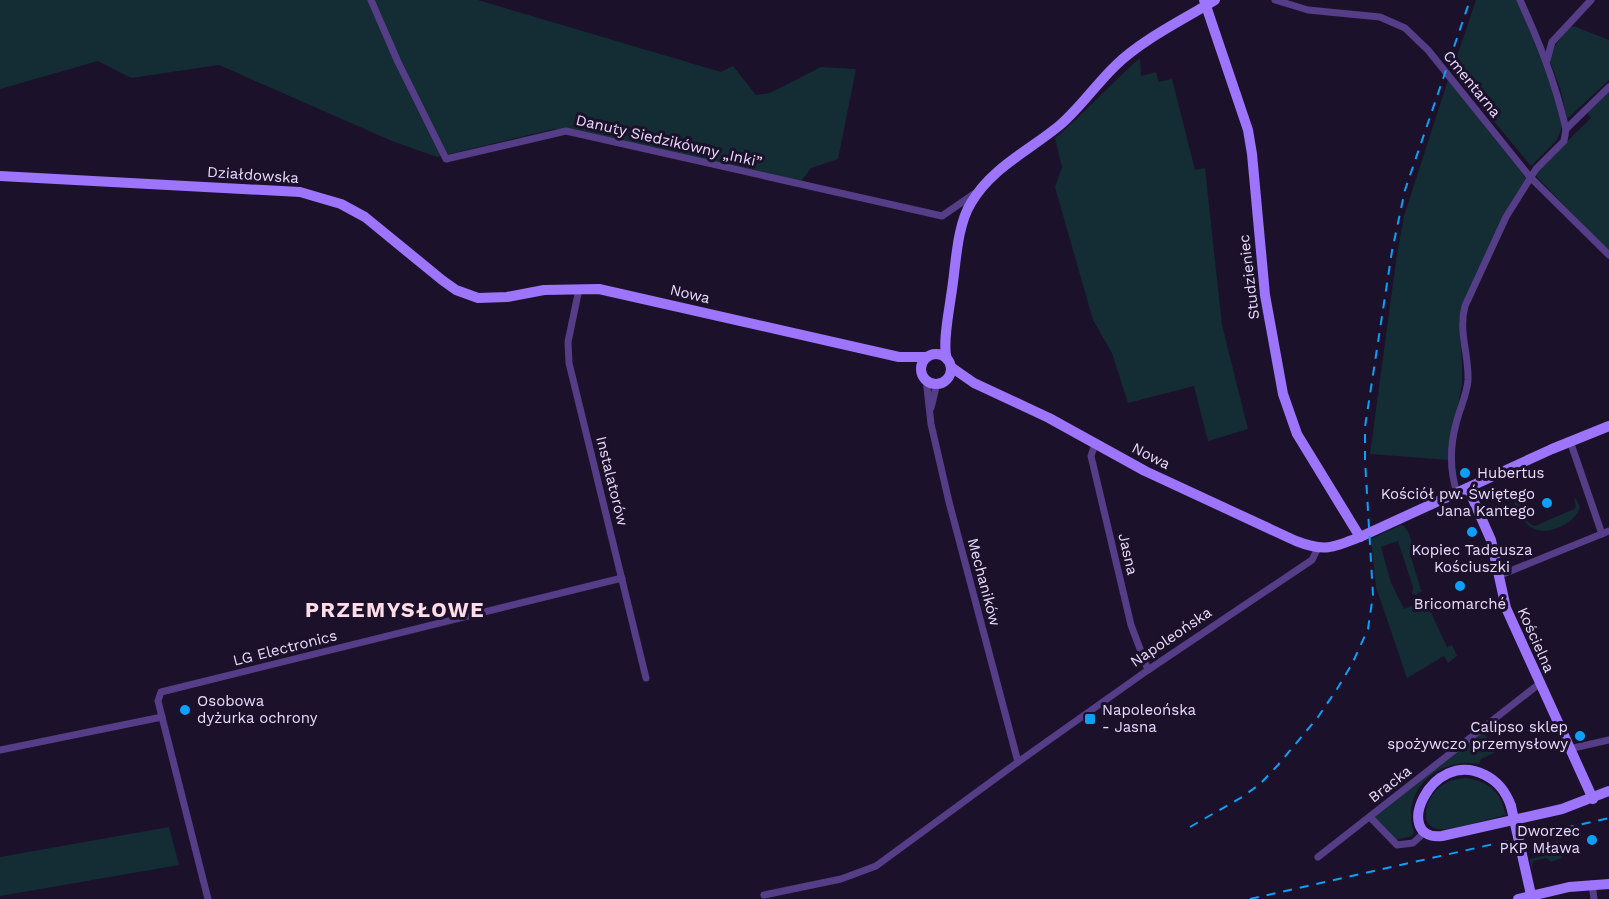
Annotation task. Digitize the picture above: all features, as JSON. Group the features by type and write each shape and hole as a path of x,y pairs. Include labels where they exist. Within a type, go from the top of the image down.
{"street":[{"name":"Danuty Siedzikówny „Inki”","path":"371,0 398,62 446,159 566,131 942,216 979,190"},
{"name":"Cmentarna","path":"1275,0 1308,10 1380,17 1405,28 1428,50 1530,177 1609,255"},
{"path":"1457,493 1451,473 1455,426 1468,380 1462,318 1465,306 1506,217 1536,169 1564,141 1566,129 1547,60 1520,0"},
{"path":"1547,60 1552,42 1591,0"},
{"path":"930,408 949,363 945,353 946,330 961,232 968,209 979,190 997,172 1060,124 1133,50 1208,2"},
{"name":"Studzieniec","path":"1208,2 1248,130 1264,295 1283,394 1297,434 1360,537"},
{"path":"1566,129 1609,87"},
{"name":"Działdowska","path":"1,176 300,192 341,204 365,217 442,280 467,294 493,299 544,290 579,289"},
{"name":"Nowa","path":"579,289 615,292 899,357 930,356"},
{"name":"Instalatorów","path":"579,289 568,342 569,363 646,678"},
{"path":"942,381 924,375 922,363 930,356 946,330"},
{"path":"930,356 940,355 949,363"},
{"name":"Nowa","path":"899,357 924,375"},
{"name":"Nowa","path":"949,363 974,383 1038,412 1173,484 1318,548"},
{"name":"Mechaników","path":"924,375 931,424 949,502 1018,762"},
{"name":"Nowa","path":"942,381 974,383"},
{"path":"1318,548 1335,547 1360,537 1570,441 1609,426"},
{"path":"1498,576 1606,532 1570,441"},
{"name":"Jasna","path":"1095,444 1091,456 1131,625 1148,670"},
{"name":"Kościelna","path":"1468,488 1491,540 1506,608 1593,799"},
{"name":"Napoleońska","path":"764,895 840,879 876,866 1148,670 1312,560 1318,548"},
{"name":"LG Electronics","path":"208,899 158,701 161,692 622,578"},
{"name":"Bracka","path":"1318,857 1539,684"},
{"path":"0,750 162,717"},
{"path":"1569,749 1609,740"},
{"path":"1532,899 1511,806 1505,791 1491,778 1480,772 1468,770 1448,774 1432,784 1421,801 1418,820 1424,833 1434,837 1442,836 1562,809 1609,791"},
{"name":"Bracka","path":"1370,817 1397,845 1413,843 1424,833"},
{"path":"1592,885 1594,899"},
{"path":"1518,899 1569,887 1609,885"}],"shaded area":[{"path":"0,0 478,0 721,72 733,66 756,95 770,93 821,67 856,69 838,159 811,168 800,183 648,152 554,129 437,157 392,141 219,65 131,78 98,61 0,89"},
{"path":"1476,0 1518,0 1553,90 1562,127 1557,140 1531,166 1452,71"},
{"path":"1569,26 1609,40 1609,80 1567,119 1561,91 1550,61 1553,49"},
{"path":"1140,58 1141,76 1156,72 1159,82 1172,79 1195,170 1205,168 1222,325 1248,429 1208,441 1194,386 1128,403 1112,353 1093,320 1055,187 1062,167 1055,138"},
{"path":"1448,80 1526,178 1480,268 1459,321 1462,383 1449,460 1370,454 1404,216"},
{"path":"1609,91 1609,252 1537,177 1537,171 1591,118 1587,112"},
{"path":"1513,496 1519,497 1526,519 1535,526 1574,509 1576,498 1580,508 1574,518 1564,525 1545,531 1537,530 1530,527 1519,514"},
{"path":"1401,525 1409,533 1414,552 1410,554 1421,590 1423,590 1416,595 1412,594 1413,587 1398,541 1381,547 1391,583 1404,609 1425,599 1431,600 1427,604 1447,647 1452,645 1457,656 1448,663 1444,656 1407,678 1376,587 1371,539"},
{"path":"1483,730 1494,753 1481,759 1479,764 1464,763 1449,766 1426,780 1417,791 1412,804 1411,818 1414,833 1412,836 1396,840 1375,818 1376,815"},
{"path":"1466,778 1482,782 1493,789 1501,800 1506,815 1450,828 1437,829 1431,826 1427,821 1426,809 1432,796 1446,783"},
{"path":"169,827 179,865 0,896 0,857"},
{"path":"1558,841 1562,858 1551,862 1546,858 1533,861 1532,870 1530,859 1542,856 1540,845"}],"railway":[{"path":"1190,827 1242,797 1260,784 1278,765 1318,717 1337,689 1352,664 1368,629 1373,595 1365,427 1392,251 1405,190 1470,0"},
{"path":"1250,899 1609,818"}],"place":[{"name":"Hubertus","path":"1465,473"},
{"name":"Kościół pw. Świętego Jana Kantego","path":"1547,503"},
{"name":"Kopiec Tadeusza Kościuszki","path":"1472,532"},
{"name":"Bricomarché","path":"1460,586"},
{"name":"Osobowa dyżurka ochrony","path":"185,710"},
{"name":"Napoleońska - Jasna","path":"1090,719"},
{"name":"Calipso sklep spożywczo przemysłowy","path":"1580,736"},
{"name":"Dworzec PKP Mława","path":"1592,840"}],"district":[{"name":"PRZEMYSŁOWE","path":"395,609"}]}
